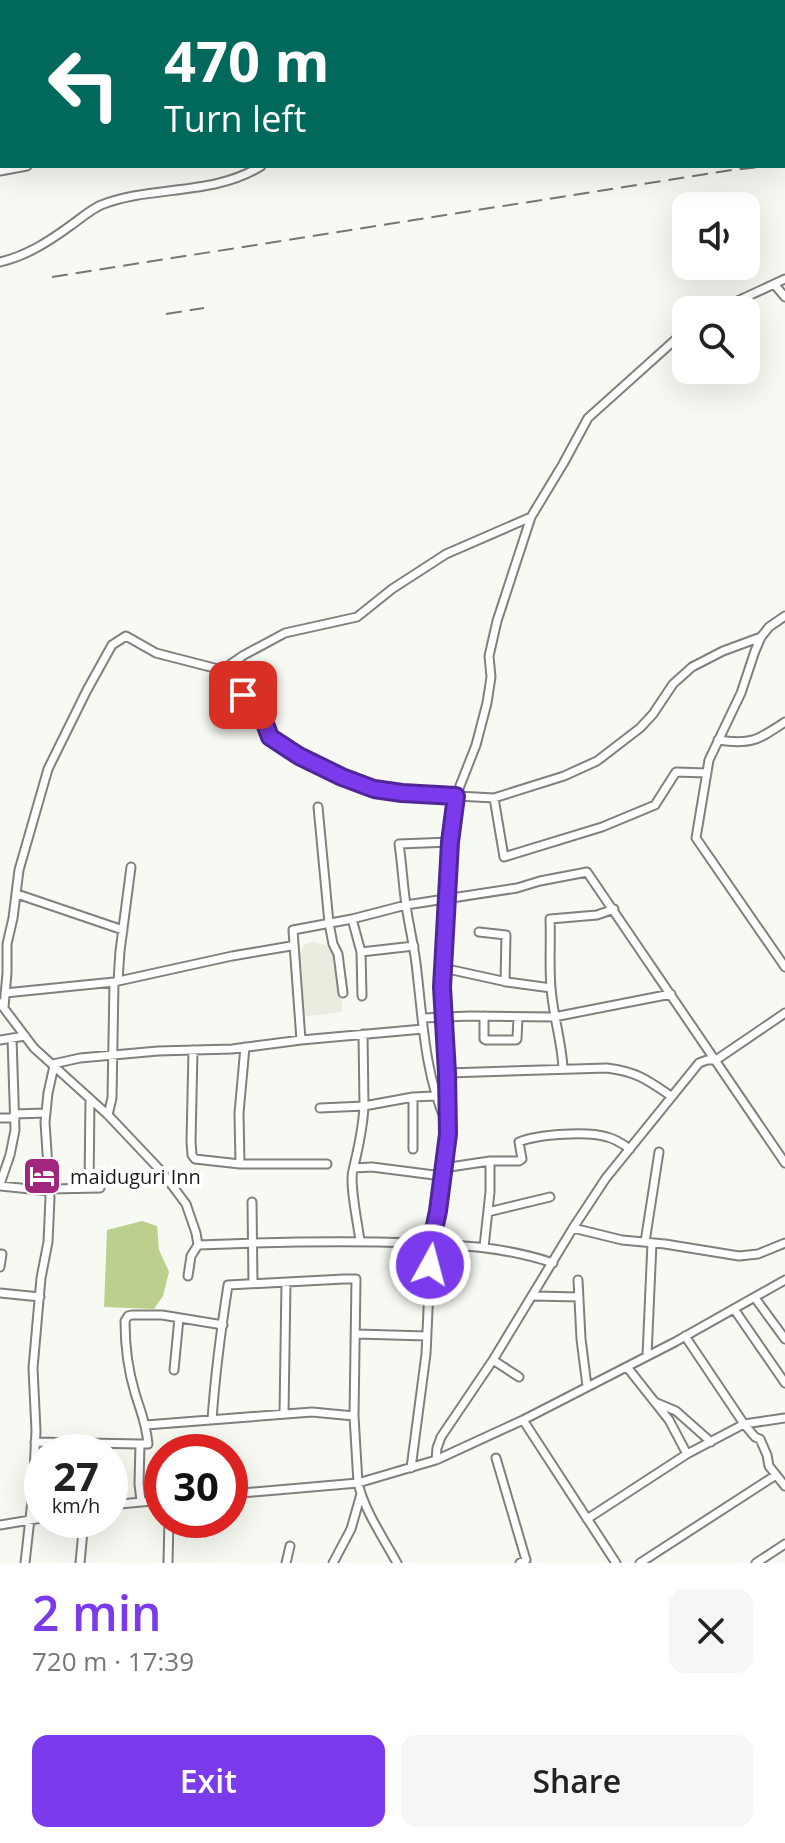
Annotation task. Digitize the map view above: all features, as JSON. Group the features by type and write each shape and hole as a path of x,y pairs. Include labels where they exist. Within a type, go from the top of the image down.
{"street":[{"path":"0,262 19,258 53,239 98,206 129,197 217,183 258,168"},
{"path":"748,296 785,279"},
{"path":"774,284 785,297"},
{"path":"411,1468 427,1336 431,1244 448,1126 443,968 450,842 456,796 476,745 487,703 491,677 489,656 501,605 531,517 588,418 672,343"},
{"path":"222,670 285,633 357,617 375,601 446,554 531,517"},
{"path":"785,616 761,637 741,693 709,760 696,838 785,967"},
{"path":"188,1276 191,1256 198,1245 186,1204 162,1172 108,1115 34,1048 2,1005 7,944 19,870 48,769 112,645 126,636 156,653 222,670 261,713 270,737 299,756 374,789 494,798 564,776 597,761 640,728 673,684 692,667 761,637"},
{"path":"718,740 739,743 760,739 785,722"},
{"path":"494,798 504,857 602,827 655,805 676,772 707,773"},
{"path":"318,807 329,923 338,954 343,993"},
{"path":"448,1126 434,1096 399,844 450,842"},
{"path":"108,1115 112,1098 116,981 131,867"},
{"path":"301,1040 293,930 406,905 517,888 587,872 785,1163"},
{"path":"17,894 123,930"},
{"path":"563,1069 551,988 550,919 597,915 614,909"},
{"path":"352,919 361,952 362,996"},
{"path":"479,932 506,935 505,982"},
{"path":"5,993 116,981 294,944"},
{"path":"361,952 414,946"},
{"path":"443,968 505,982 551,988"},
{"path":"423,1018 554,1017 671,994"},
{"path":"436,1460 441,1437 534,1296 606,1178 699,1063 716,1060 785,1013"},
{"path":"484,1016 486,1040 516,1040 518,1017"},
{"path":"54,1065 80,1058 245,1047 423,1029"},
{"path":"360,1241 352,1171 358,1153 364,1106 363,1034"},
{"path":"0,1040 25,1036"},
{"path":"12,1038 15,1130 0,1185 50,1190 100,1188"},
{"path":"240,1164 239,1113 245,1047"},
{"path":"193,1050 192,1155 195,1159 240,1164 327,1164"},
{"path":"35,1434 33,1368 41,1278 48,1242 50,1190 46,1113 54,1065"},
{"path":"447,1073 607,1068 630,1071 671,1096"},
{"path":"320,1108 364,1106 434,1096"},
{"path":"413,1097 413,1149"},
{"path":"89,1188 90,1099"},
{"path":"0,1118 46,1113"},
{"path":"354,1168 443,1172 490,1161 519,1161 522,1159 519,1142 541,1135 604,1136 630,1149"},
{"path":"647,1356 649,1243 659,1152"},
{"path":"484,1247 490,1161"},
{"path":"488,1212 550,1197"},
{"path":"252,1202 253,1283"},
{"path":"573,1228 622,1240 739,1256 758,1254 785,1243"},
{"path":"198,1245 360,1241 431,1244 484,1247 553,1263"},
{"path":"0,1254 0,1267"},
{"path":"212,1420 216,1364 228,1285 356,1279 354,1416 358,1483 372,1519 397,1563"},
{"path":"578,1280 587,1386"},
{"path":"248,1492 358,1483 436,1460 627,1367 785,1280"},
{"path":"284,1414 286,1283"},
{"path":"0,1293 40,1297"},
{"path":"534,1296 579,1297"},
{"path":"755,1298 785,1339"},
{"path":"734,1309 785,1383"},
{"path":"128,1444 148,1444 146,1425 127,1357 125,1321 128,1316 162,1315 223,1325"},
{"path":"174,1370 179,1318"},
{"path":"356,1334 427,1336"},
{"path":"685,1336 744,1424 760,1439 769,1466 785,1486"},
{"path":"493,1360 519,1377"},
{"path":"627,1367 669,1420 687,1454"},
{"path":"655,1402 676,1411 711,1442"},
{"path":"146,1425 312,1412 354,1416"},
{"path":"587,1519 687,1454 744,1424 785,1418"},
{"path":"523,1420 616,1563"},
{"path":"140,1444 141,1501"},
{"path":"496,1458 525,1562"},
{"path":"640,1563 776,1475"},
{"path":"333,1563 351,1529 361,1494"},
{"path":"128,1503 144,1501"},
{"path":"0,1525 24,1521"},
{"path":"25,1563 27,1538"},
{"path":"80,1563 82,1538"},
{"path":"168,1563 169,1538"},
{"path":"756,1563 785,1544"},
{"path":"286,1563 290,1546"}],"shaded area":[{"path":"314,942 336,948 342,1012 302,1017 298,956 305,944"}],"green space":[{"path":"142,1221 157,1226 159,1250 169,1272 163,1296 154,1309 104,1307 107,1230"}],"railway":[{"path":"52,277 750,168"},
{"path":"166,314 204,308"}],"place":[{"name":"maiduguri Inn","path":"42,1176"}],"route":[{"path":"243,695 261,713 270,737 299,756 342,777 374,789 456,796 450,842 442,987 448,1134 430,1265"}]}
